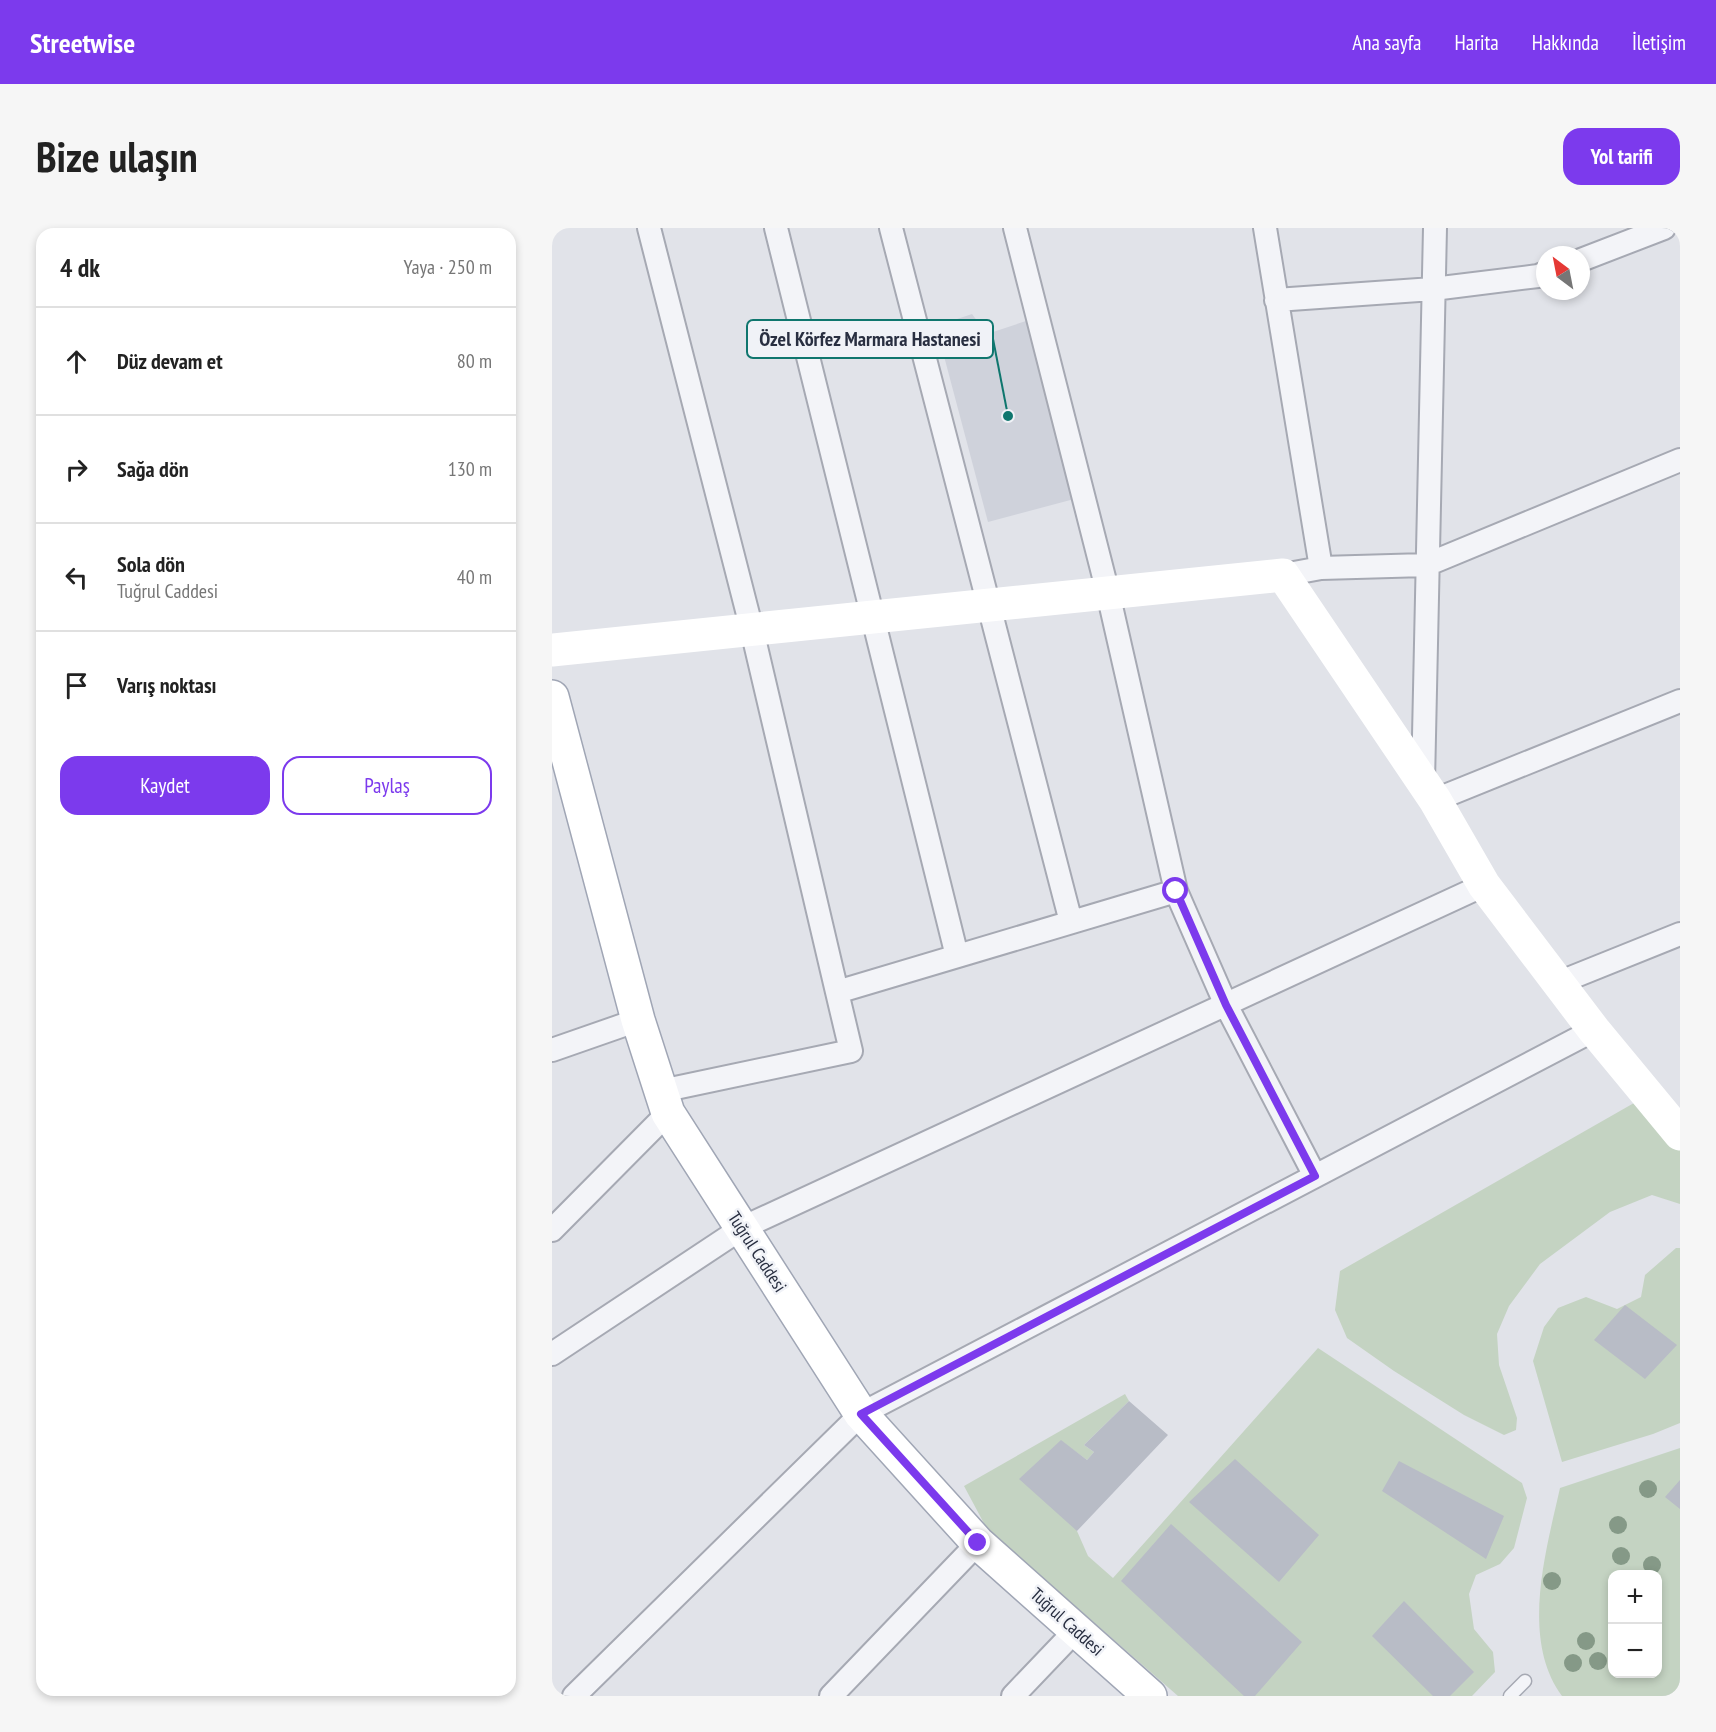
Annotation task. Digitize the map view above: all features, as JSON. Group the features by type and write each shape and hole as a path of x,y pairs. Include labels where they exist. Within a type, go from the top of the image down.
{"street":[{"path":"552,1230 665,1102 850,1051 752,630 649,228"},
{"path":"776,228 957,956"},
{"path":"891,228 1071,922"},
{"path":"1015,228 1108,593 1176,891 1226,1005 1315,1176"},
{"path":"1265,228 1322,568"},
{"path":"1429,791 1426,565 1435,228"},
{"path":"1590,257 1664,228"},
{"path":"1276,300 1433,289 1536,276"},
{"path":"552,650 1283,575 1322,568 1426,565 1680,460"},
{"path":"1283,575 1429,791 1484,885 1594,1030 1680,1134"},
{"name":"Tuğrul Caddesi","path":"552,697 638,1020 665,1102 742,1228 861,1414 978,1543 1149,1696"},
{"path":"1429,791 1680,701"},
{"path":"552,1354 742,1228 1484,885"},
{"path":"837,992 1176,891"},
{"path":"1558,983 1680,934"},
{"path":"552,1050 638,1020"},
{"path":"574,1696 861,1414 1594,1030"},
{"path":"831,1696 978,1543"},
{"path":"1013,1696 1076,1630"}],"lane":[{"path":"1510,1696 1525,1682"}],"shaded area":[{"path":"972,314 987,334 1032,319 1078,498 988,522 936,326"}],"green space":[{"path":"1648,1095 1680,1134 1680,1204 1652,1195 1610,1212 1540,1264 1509,1306 1497,1334 1499,1365 1517,1418 1516,1430 1504,1435 1464,1415 1347,1338 1335,1310 1340,1271"},
{"path":"1676,1248 1680,1248 1680,1423 1653,1434 1562,1462 1533,1361 1544,1327 1558,1308 1586,1297 1617,1309 1641,1297 1645,1275"},
{"path":"1318,1348 1522,1483 1527,1498 1514,1548 1500,1564 1476,1575 1469,1594 1474,1629 1493,1652 1495,1672 1472,1696 1178,1696 987,1529 964,1486 1125,1394 1129,1401 1084,1445 1094,1452 1087,1460 1061,1441 1077,1531 1088,1556 1113,1578"},
{"path":"1680,1448 1680,1696 1562,1696 1549,1673 1542,1648 1539,1622 1543,1566 1560,1488"}],"building":[{"path":"1625,1305 1677,1345 1645,1379 1594,1340"},
{"path":"1129,1401 1168,1435 1077,1531 1019,1479 1061,1440 1087,1460 1094,1452 1084,1445"},
{"path":"1235,1459 1319,1535 1279,1582 1189,1502"},
{"path":"1399,1461 1504,1516 1486,1559 1382,1491"},
{"path":"1680,1480 1680,1509 1665,1497"},
{"path":"1171,1524 1302,1642 1255,1696 1244,1696 1121,1581"},
{"path":"1404,1601 1474,1672 1450,1696 1433,1696 1372,1636"}],"place":[{"name":"Özel Körfez Marmara Hastanesi","path":"1008,416"}],"route":[{"path":"978,1543 861,1414 1315,1176 1226,1005 1176,891"}]}
